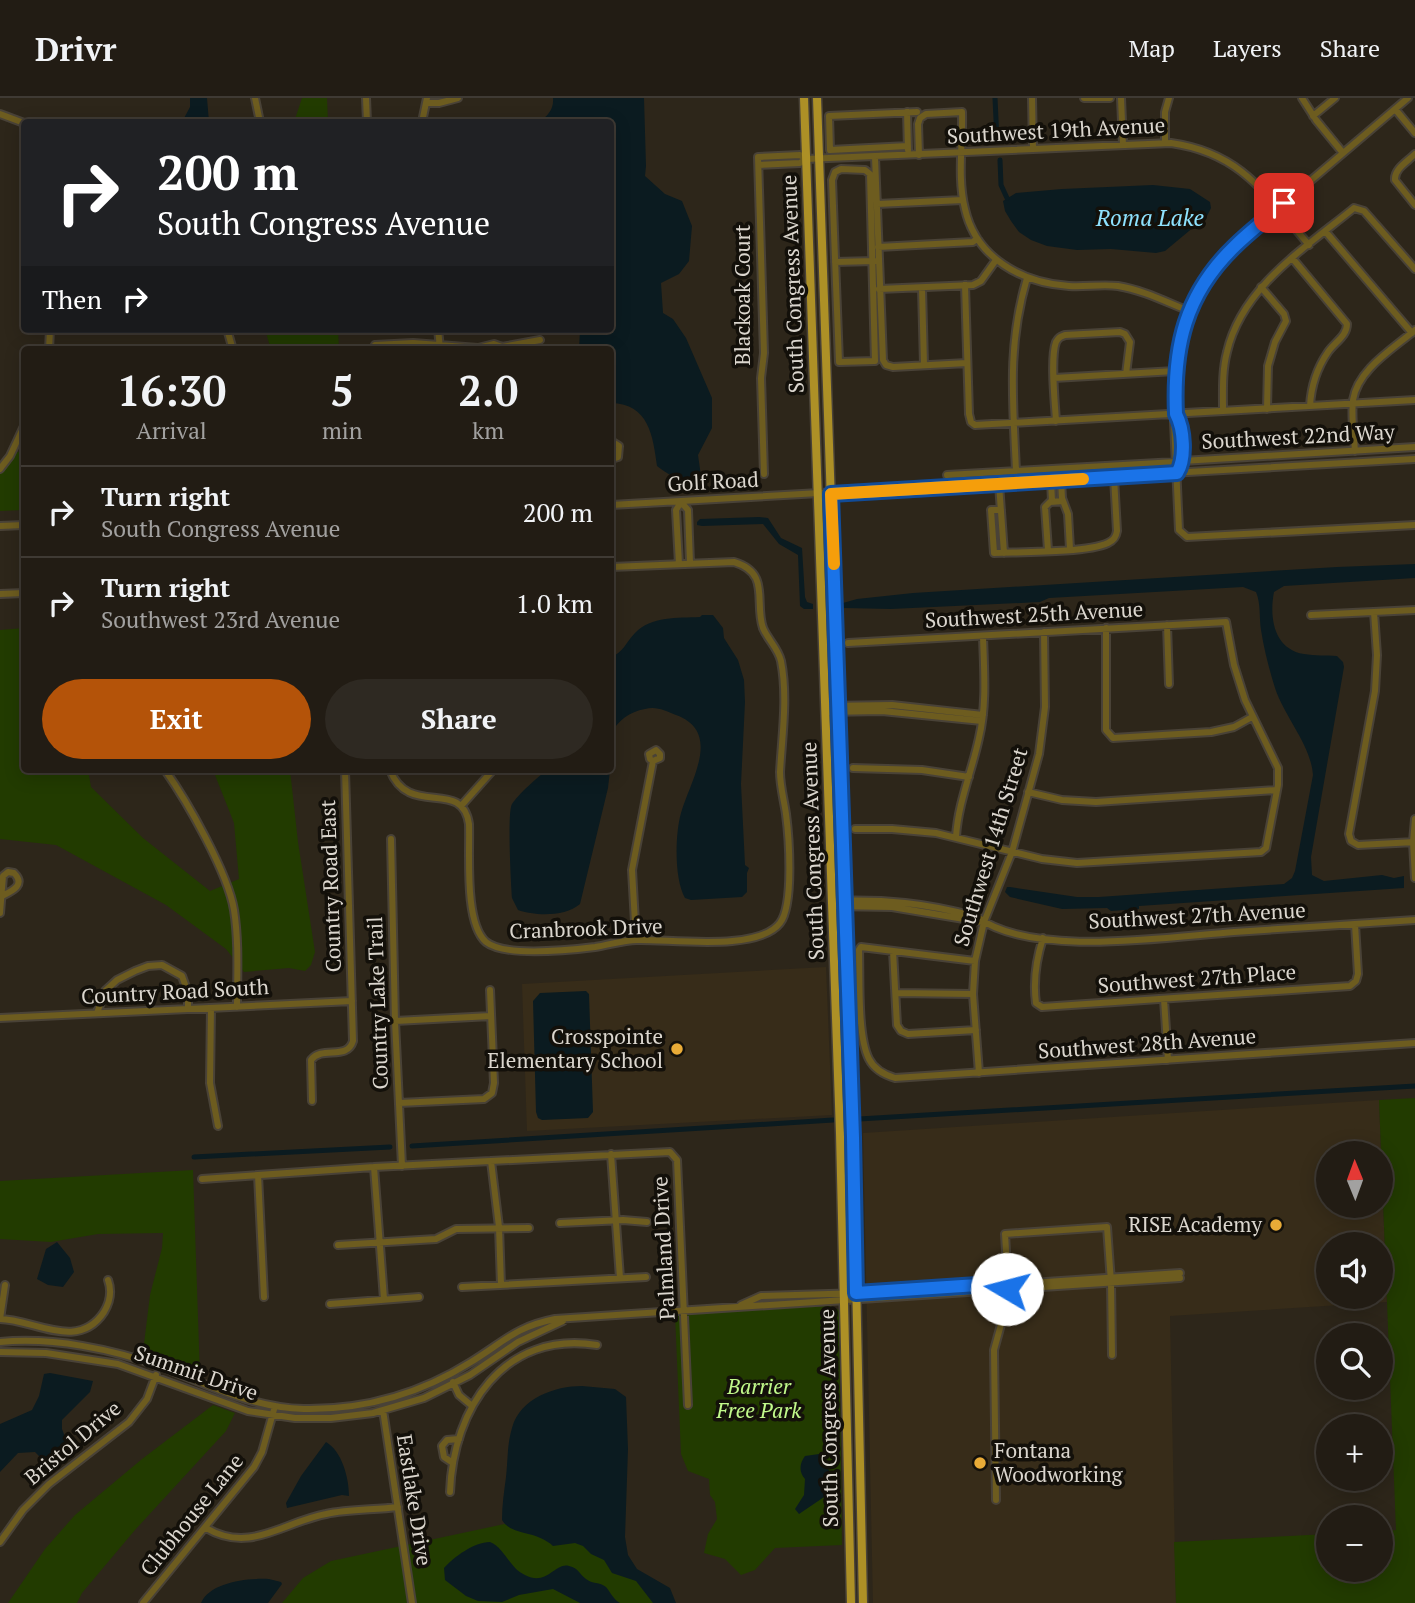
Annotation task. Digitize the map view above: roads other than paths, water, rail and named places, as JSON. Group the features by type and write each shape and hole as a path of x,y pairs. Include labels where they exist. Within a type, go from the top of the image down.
{"main road":[{"name":"South Congress Avenue","path":"804,98 837,1023 851,1603"},
{"name":"South Congress Avenue","path":"817,98 849,1023 863,1603"},
{"path":"849,1504 861,1504"}],"street":[{"path":"255,98 259,119"},
{"path":"366,98 367,119"},
{"path":"423,119 427,100 439,103 458,98"},
{"path":"1032,98 1033,149"},
{"path":"1084,98 1110,98"},
{"path":"1121,98 1123,145"},
{"path":"1165,143 1166,108 1169,98"},
{"path":"1302,98 1343,153"},
{"path":"1313,116 1335,98"},
{"path":"1408,98 1243,238 1218,264 1203,283 1189,311 1180,340 1175,371 1176,414 1180,421 1177,473 1179,530 1184,536 1191,538 1415,525"},
{"path":"1395,109 1415,133"},
{"path":"908,146 830,150 829,116 917,111"},
{"path":"906,112 908,156"},
{"path":"919,155 918,122 922,116 962,112 963,200 969,223 977,239 996,260 1027,278 1057,285 1129,288 1189,311"},
{"path":"0,114 21,122"},
{"name":"Southwest 19th Avenue","path":"806,159 1165,143 1199,148 1233,164 1251,179 1309,245"},
{"path":"759,165 784,164 800,163 806,159 800,155 783,155 784,164"},
{"name":"Blackoak Court","path":"764,474 761,378 764,352 758,157 783,155"},
{"path":"1415,155 1397,170 1394,177 1415,205"},
{"path":"875,157 878,247 875,261 882,358 886,365 893,367 967,363"},
{"path":"841,169 865,170 870,174 875,261 875,361 839,362 832,177 841,169"},
{"path":"877,204 963,200"},
{"path":"1223,411 1223,374 1231,336 1244,310 1261,287 1354,208 1361,209 1415,269"},
{"path":"1325,231 1413,332 1364,376 1358,386 1353,404 1354,451"},
{"path":"878,247 972,242 977,239"},
{"path":"1293,259 1347,324 1346,331 1329,350 1319,367 1312,387 1310,406"},
{"path":"879,289 965,285 981,281 996,260"},
{"path":"835,262 875,261"},
{"path":"1016,471 1012,353 1017,315 1027,278"},
{"path":"965,285 971,422 981,426 1415,400"},
{"path":"1261,287 1284,314 1286,321 1275,342 1268,366 1267,409"},
{"path":"922,288 924,365"},
{"path":"1056,421 1054,361 1056,344 1065,335 1125,334 1130,342 1126,374"},
{"path":"507,346 540,340"},
{"path":"375,346 413,343 429,346"},
{"path":"1054,378 1175,371"},
{"path":"0,469 10,456 21,432"},
{"path":"614,443 620,446 618,457 614,458"},
{"name":"Southwest 22nd Way","path":"947,475 1415,447"},
{"name":"Golf Road","path":"614,505 1415,459"},
{"path":"1001,510 991,510 994,553 1070,549 1106,544 1114,538 1117,531 1114,477"},
{"path":"1061,480 1063,500 1068,510 1070,549"},
{"path":"1051,481 1052,501"},
{"path":"999,484 1004,553"},
{"path":"1048,550 1045,510 1048,503 1063,500"},
{"path":"679,564 676,510 681,502 688,510 690,563"},
{"path":"0,526 21,525"},
{"name":"Cranbrook Drive","path":"461,806 467,814 469,824 472,916 476,929 487,942 503,950 514,952 595,947 636,940 676,943 757,938 779,925 789,904 787,819 780,780 784,736 780,657 763,628 760,588 751,571 734,562 614,567"},
{"path":"0,594 21,593"},
{"path":"1311,615 1415,610"},
{"path":"1374,612 1377,655 1375,691 1349,834 1351,841 1361,845 1414,842"},
{"name":"Southwest 25th Avenue","path":"848,643 1222,621 1228,625 1234,665 1252,717"},
{"path":"1167,625 1170,684"},
{"path":"855,829 914,831 956,837 1051,860 1094,863 1261,852 1266,848 1279,776 1276,763 1252,717 1234,727 1211,733 1117,739 1108,733 1105,628"},
{"name":"Southwest 14th Street","path":"979,1073 973,994 975,961 984,922 1012,852 1038,754 1045,716 1044,632"},
{"path":"956,837 983,718 983,636"},
{"path":"825,709 881,710 983,718"},
{"path":"636,940 632,870 653,761"},
{"path":"853,768 912,769 969,777"},
{"path":"167,773 189,809 229,890 237,933 237,1007"},
{"name":"Country Road East","path":"312,1101 311,1060 319,1053 345,1052 352,1047 354,1041 345,773"},
{"path":"392,773 399,785 409,793 421,798 448,798 461,806 490,773"},
{"path":"1028,792 1062,800 1096,802 1277,790"},
{"path":"1415,819 1415,878"},
{"name":"Country Lake Trail","path":"391,839 395,1021 402,1166"},
{"path":"0,913 2,897"},
{"name":"Southwest 27th Avenue","path":"832,903 939,913 1043,938 1108,941 1415,920"},
{"name":"Southwest 27th Place","path":"1043,938 1035,972 1036,999 1039,1006 1350,986 1356,981 1358,974 1355,924"},
{"name":"Southwest 28th Avenue","path":"893,951 864,946 859,950 863,1037 869,1061 882,1073 895,1078 1415,1043"},
{"path":"975,961 893,951 897,1025 904,1033 976,1030"},
{"path":"97,1013 105,991 117,980 148,966 162,965 181,976 188,993 188,1008"},
{"path":"399,1103 484,1099 489,1096 494,1083 490,990"},
{"path":"895,993 973,994"},
{"path":"1164,999 1168,1060"},
{"name":"Country Road South","path":"0,1018 352,1000"},
{"path":"211,1008 210,1083 218,1126"},
{"path":"395,1021 491,1016"},
{"path":"837,1023 849,1023"},
{"name":"Palmland Drive","path":"202,1179 666,1151 676,1157 688,1405"},
{"path":"611,1154 620,1278"},
{"path":"491,1161 499,1227 500,1285"},
{"path":"374,1167 384,1299"},
{"path":"258,1175 264,1297"},
{"name":"Palmland Drive","path":"561,1223 647,1222"},
{"path":"996,1500 994,1350 1004,1318 1007,1286 1005,1234 1107,1227 1112,1355"},
{"path":"338,1245 436,1239 456,1229 529,1228"},
{"name":"Summit Drive","path":"0,1342 40,1342 86,1347 160,1367 230,1395 275,1406 325,1409 381,1401 431,1384 514,1333 547,1321 736,1307 761,1296 844,1297 1180,1276"},
{"name":"Palmland Drive","path":"462,1287 646,1277"},
{"path":"5,1285 0,1319 50,1331 85,1328 99,1318 108,1305 110,1287 107,1280"},
{"path":"330,1304 419,1297"},
{"name":"Summit Drive","path":"0,1352 46,1353 118,1364 156,1376 224,1404 272,1416 317,1419 383,1411 424,1398 454,1384 518,1342 568,1319"},
{"path":"450,1492 458,1438 471,1405 501,1370 530,1352 559,1344 597,1345"},
{"name":"Bristol Drive","path":"0,1542 23,1510 49,1484 129,1422 147,1399 160,1367"},
{"path":"450,1374 459,1395 471,1405"},
{"name":"Eastlake Drive","path":"381,1401 412,1603"},
{"name":"Clubhouse Lane","path":"143,1603 258,1460 275,1406"},
{"path":"453,1463 444,1457 442,1446 447,1440 458,1438"},
{"path":"206,1528 221,1537 251,1538 276,1532 322,1514 398,1507"}],"water":[{"path":"190,98 207,98 209,119 184,119 190,107"},
{"path":"553,98 644,98 645,176 665,194 682,201 692,226 689,261 679,274 661,283 663,313 673,319 686,338 712,398 712,428 698,455 701,476 678,478 657,466 651,433 641,415 634,409 614,403 614,346 579,346 580,333 614,333 614,119 543,119 552,106"},
{"name":"Roma Lake","path":"1153,185 1190,189 1210,202 1211,208 1207,216 1165,251 1156,253 1047,246 1019,232 1005,211 1003,201 1016,193"},
{"path":"768,518 781,538 802,548 805,597 807,602 813,604 813,609 800,606 798,555 779,544 763,524 697,525 700,519"},
{"path":"1415,564 1415,578 1284,586 1274,592 1272,612 1276,631 1286,646 1304,654 1337,656 1344,667 1311,857 1312,875 1324,881 1382,875 1394,878 1404,876 1404,888 1139,906 1139,909 1062,909 1010,897 1005,892 1007,887 1010,887 1077,897 1099,897 1284,884 1292,878 1313,775 1308,753 1275,688 1260,625 1256,592 1243,587 1049,598 1040,602 891,609 843,608 843,603 857,599 913,593"},
{"path":"713,615 723,628 724,638 738,660 744,680 741,784 745,865 749,868 747,892 742,897 691,900 685,898 681,890 677,844 681,813 700,758 698,733 690,723 676,715 653,708 629,714 614,729 614,656 641,627 649,623 665,619"},
{"path":"544,773 610,773 580,904 558,913 541,914 518,910 512,898 512,804"},
{"path":"586,991 589,994 593,1112 588,1118 542,1120 536,1112 533,1001 540,993"},
{"path":"57,1242 70,1258 74,1272 63,1287 48,1285 37,1279 46,1249"},
{"path":"44,1374 93,1381 90,1392 62,1420 62,1429 68,1445 60,1459 56,1460 44,1459 35,1452 18,1453 0,1472 0,1424 32,1410 39,1396"},
{"path":"582,1386 615,1389 626,1397 628,1449 625,1537 628,1555 637,1569 670,1588 676,1603 653,1603 636,1581 612,1573 604,1560 591,1554 583,1546 575,1543 553,1546 539,1537 511,1529 502,1520 509,1440 516,1418 531,1402 550,1391"},
{"path":"326,1442 332,1446 343,1466 349,1496 342,1495 287,1508 286,1503 301,1476"},
{"path":"819,1454 830,1472 830,1493 799,1514 795,1509 804,1495 802,1462 805,1456"},
{"path":"490,1542 525,1575 539,1578 559,1567 572,1567 588,1581 606,1587 620,1603 580,1603 553,1589 519,1595 502,1602 478,1601 466,1596 445,1580 444,1568 465,1551"},
{"path":"251,1579 269,1579 282,1584 268,1603 201,1603 212,1590 221,1586"}],"waterway":[{"path":"995,98 997,141"},
{"path":"1000,160 1001,185 1007,198"},
{"path":"859,1119 1415,1086"},
{"path":"412,1146 833,1120"},
{"path":"194,1157 390,1147"}],"place":[{"name":"Crosspointe Elementary School","path":"677,1049"},
{"name":"RISE Academy","path":"1276,1225"},
{"name":"Fontana Woodworking","path":"980,1463"}],"park label":[{"name":"Barrier Free Park","path":"759,1399"}]}
